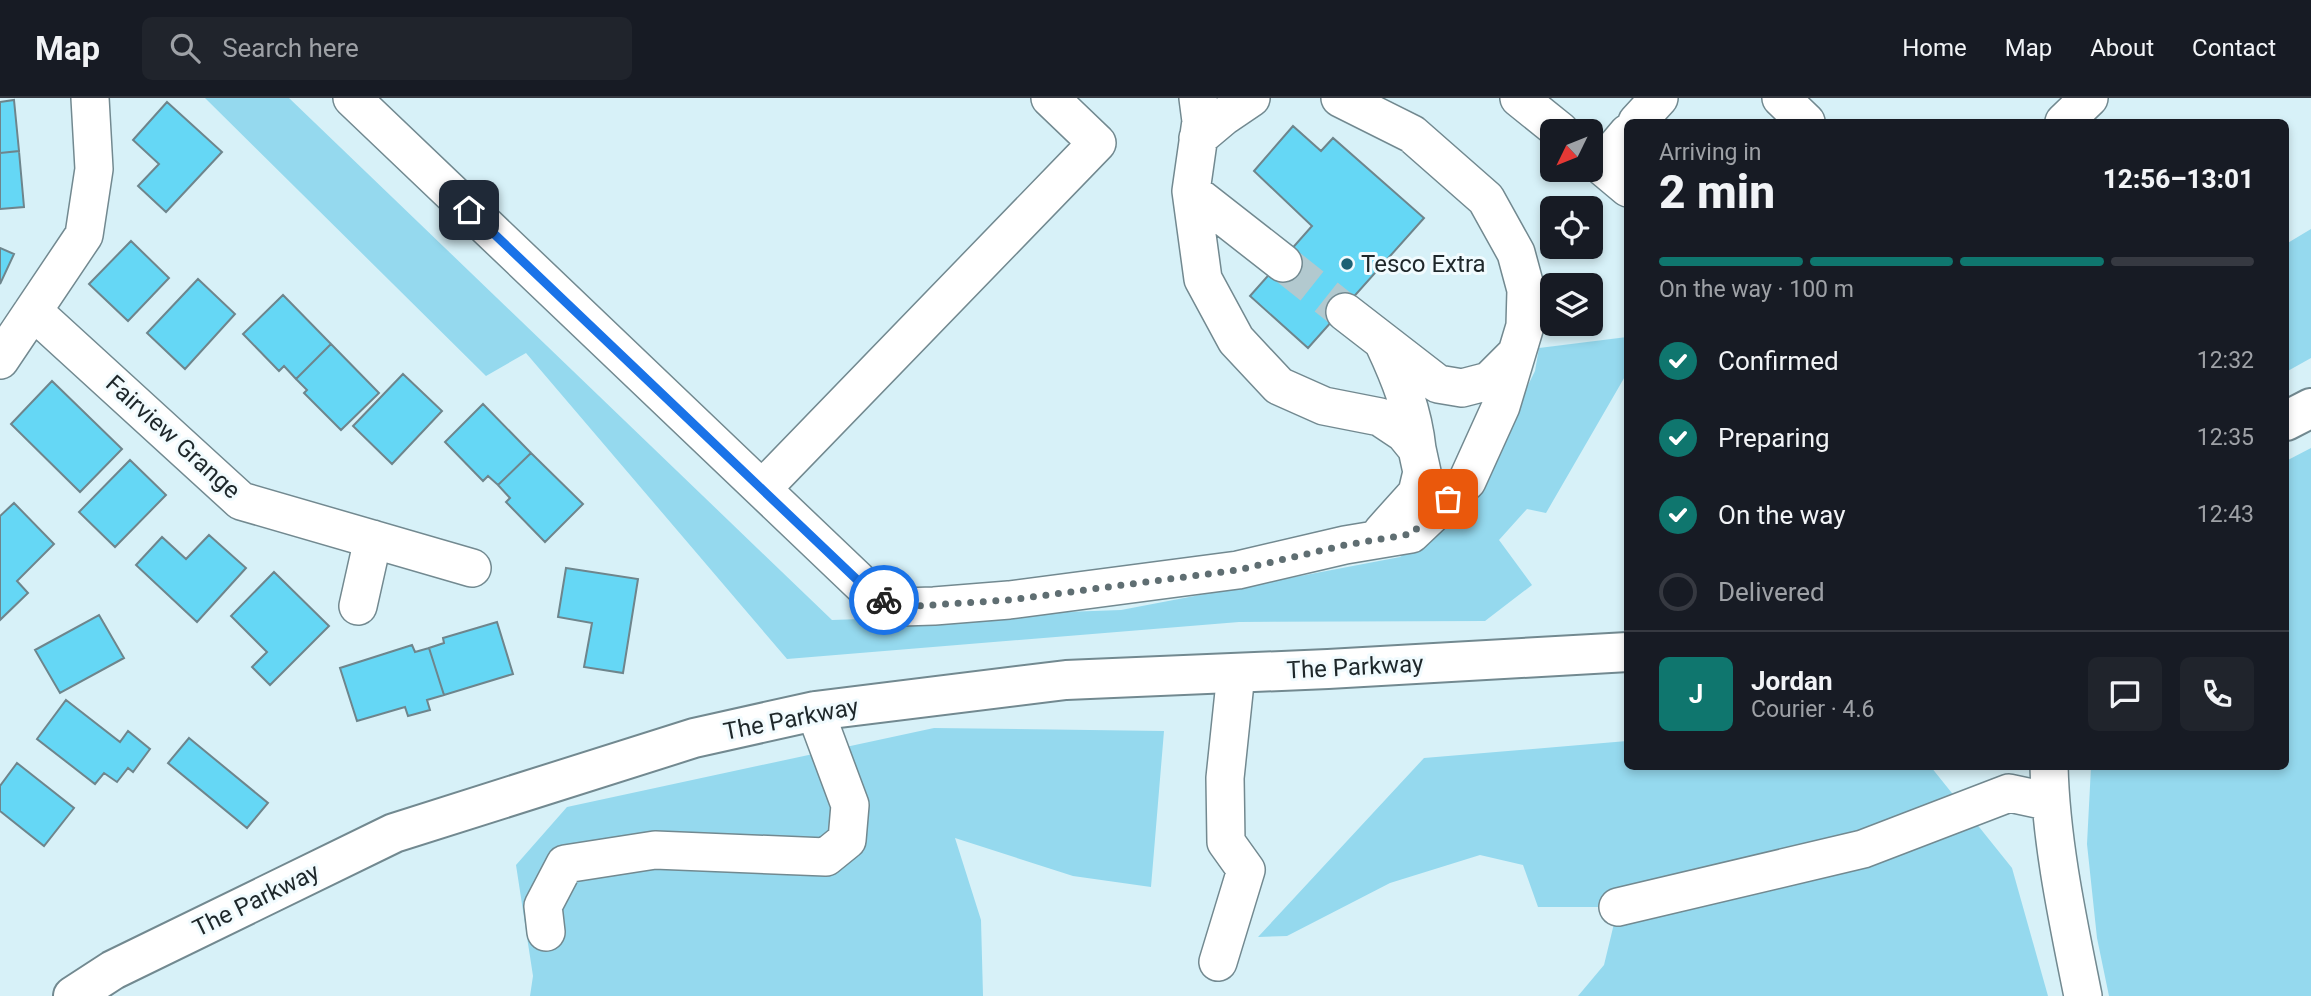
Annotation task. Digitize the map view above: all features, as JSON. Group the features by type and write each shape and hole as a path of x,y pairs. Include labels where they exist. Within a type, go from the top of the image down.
{"main road":[{"path":"2289,419 2311,408"},
{"path":"1562,654 1624,640"},
{"path":"1562,654 1624,652"},
{"name":"The Parkway","path":"73,996 113,970 394,832 694,738 815,711 1066,680 1476,661 1562,654"}],"street":[{"path":"0,360 84,235 94,169 90,98"},
{"path":"352,98 873,595 901,607 1009,600 1205,575 1411,534 1467,481 1501,406 1525,326 1526,290 1516,253 1486,199 1412,134 1340,98"},
{"path":"762,489 1097,143 1050,98"},
{"path":"1198,98 1201,121 1191,191 1203,279 1236,340 1279,386 1325,406 1380,416 1404,433 1417,449"},
{"path":"1198,138 1251,98"},
{"path":"1520,98 1545,119"},
{"path":"1640,119 1659,98"},
{"path":"1781,98 1803,119"},
{"path":"2067,119 2089,98"},
{"path":"1606,170 1624,140"},
{"path":"1191,191 1283,263"},
{"name":"Fairview Grange","path":"33,311 241,501 472,568"},
{"path":"1345,312 1438,384 1462,388 1489,381 1516,354"},
{"path":"1374,540 1417,492 1422,472 1414,425 1402,383 1382,340"},
{"path":"358,606 373,539"},
{"path":"1218,962 1246,870 1226,842 1225,778 1236,673"},
{"path":"546,932 543,906 565,864 655,850 827,857 847,840 849,805 815,711"},
{"path":"2033,770 2050,789 2069,925 2084,996"},
{"path":"1618,906 1863,849 2009,793 2050,789"}],"shaded area":[{"path":"205,98 289,98 832,620 1121,610 1400,557 1474,495 1535,371 1539,348 1624,337 1624,378 1546,513 1527,509 1499,540 1532,585 1485,621 1239,622 787,659 526,353 486,376"},
{"path":"2311,229 2311,358 2289,370 2289,242"},
{"path":"2311,448 2311,996 2109,996 2097,938 2087,844 2091,770 2289,770 2289,459"},
{"path":"934,728 1164,731 1151,887 1073,876 955,838 981,920 983,996 530,996 533,976 516,865 567,807"},
{"path":"1624,741 1624,770 1933,770 2012,868 2048,996 1578,996 1604,965 1618,907 1538,907 1523,865 1480,855 1390,883 1287,936 1258,937 1424,758"}],"building":[{"path":"14,100 19,151 0,153 0,102"},
{"path":"167,102 222,152 166,212 138,186 159,164 133,140"},
{"path":"1293,126 1321,151 1333,138 1424,218 1308,348 1250,296 1312,226 1254,171"},
{"path":"19,151 24,207 0,209 0,153"},
{"path":"131,241 169,278 128,321 89,284"},
{"path":"0,248 14,254 0,284"},
{"path":"198,279 235,314 185,369 147,333"},
{"path":"283,295 331,344 296,379 284,366 279,371 243,334"},
{"path":"331,344 379,393 341,430 304,393 307,390 296,379"},
{"path":"403,374 442,411 392,464 353,426"},
{"path":"52,381 122,449 80,492 11,424"},
{"path":"483,404 531,453 498,485 488,476 483,481 445,442"},
{"path":"531,453 583,504 545,542 506,502 510,498 498,485"},
{"path":"130,460 166,495 115,547 79,512"},
{"path":"14,503 54,544 17,581 28,593 0,620 0,516"},
{"path":"209,535 246,568 197,622 136,565 162,537 186,559"},
{"path":"566,568 638,579 623,673 584,667 592,623 558,617"},
{"path":"274,572 329,626 270,685 252,667 267,652 231,616"},
{"path":"99,615 124,658 60,693 35,650"},
{"path":"497,622 513,674 444,695 429,648 444,643 443,638"},
{"path":"412,645 415,652 429,648 444,695 427,700 430,710 408,716 405,707 357,721 340,668"},
{"path":"66,700 120,742 128,731 150,749 133,772 128,768 117,782 104,773 95,784 37,739"},
{"path":"189,738 268,803 247,828 168,763"},
{"path":"17,763 74,808 44,846 0,811 0,786"}],"tunnel":[{"path":"1283,263 1345,312"}],"way so far":[{"path":"884,600 901,607 1009,600 1238,570 1345,545 1411,534 1448,499"}],"place":[{"name":"Tesco Extra","path":"1347,264"}],"route":[{"path":"469,210 873,595 884,600"}]}
